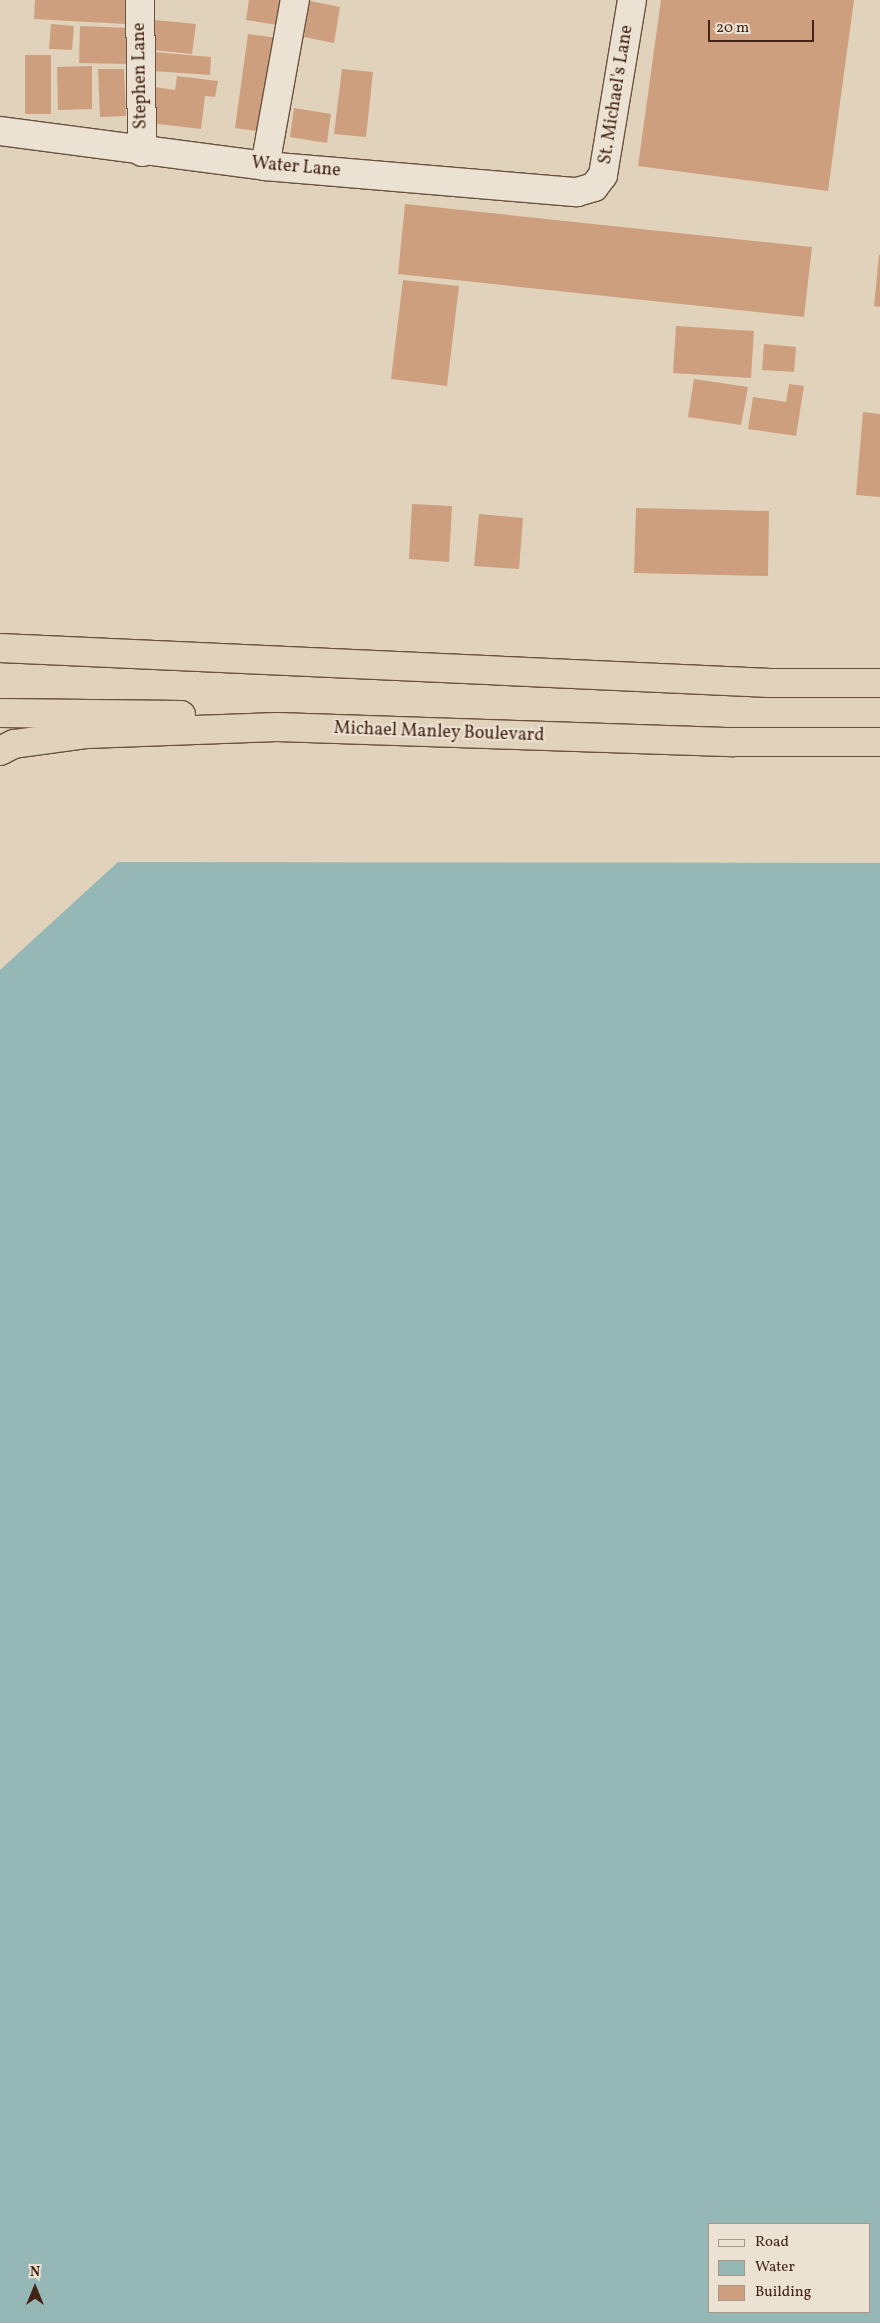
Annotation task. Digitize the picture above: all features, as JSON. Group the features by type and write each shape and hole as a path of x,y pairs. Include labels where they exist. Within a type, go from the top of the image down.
{"highway":[{"path":"0,648 770,683 880,683"},
{"path":"0,713 152,713 227,717 276,727"},
{"name":"Michael Manley Boulevard","path":"0,751 14,744 86,734 276,727 734,742 880,742"}],"street":[{"name":"Stephen Lane","path":"140,0 142,152"},
{"path":"265,166 295,0"},
{"name":"St. Michael's Lane","path":"594,187 604,175 632,0"},
{"name":"Water Lane","path":"0,131 142,152 265,166 577,192 594,187"}],"water":[{"path":"118,862 880,863 880,2323 0,2323 0,970"}],"building":[{"path":"35,0 126,0 125,24 34,19"},
{"path":"249,0 287,0 283,26 246,20"},
{"path":"661,0 854,0 828,191 638,166"},
{"path":"310,1 340,7 334,43 304,37"},
{"path":"155,20 196,24 192,54 152,50"},
{"path":"51,24 74,26 72,50 49,49"},
{"path":"80,26 131,28 129,64 79,63"},
{"path":"248,34 277,38 264,132 235,128"},
{"path":"154,52 211,57 210,75 153,71"},
{"path":"25,55 51,55 51,114 25,114"},
{"path":"92,66 92,109 58,110 57,67"},
{"path":"98,69 124,69 126,116 100,117"},
{"path":"342,69 373,72 366,137 334,134"},
{"path":"177,76 218,81 215,97 205,96 201,129 150,123 155,87 175,90"},
{"path":"294,108 331,114 327,143 290,137"},
{"path":"405,204 812,247 804,317 398,274"},
{"path":"880,255 880,307 874,306"},
{"path":"403,280 459,286 447,386 391,379"},
{"path":"676,326 754,331 751,378 673,373"},
{"path":"764,344 796,347 794,372 762,370"},
{"path":"694,379 748,387 741,425 688,417"},
{"path":"789,384 804,386 796,436 748,429 753,397 786,402"},
{"path":"863,412 880,414 880,497 856,495"},
{"path":"412,504 452,506 449,562 409,559"},
{"path":"636,508 769,511 768,576 634,573"},
{"path":"479,514 523,518 519,569 474,566"}]}
